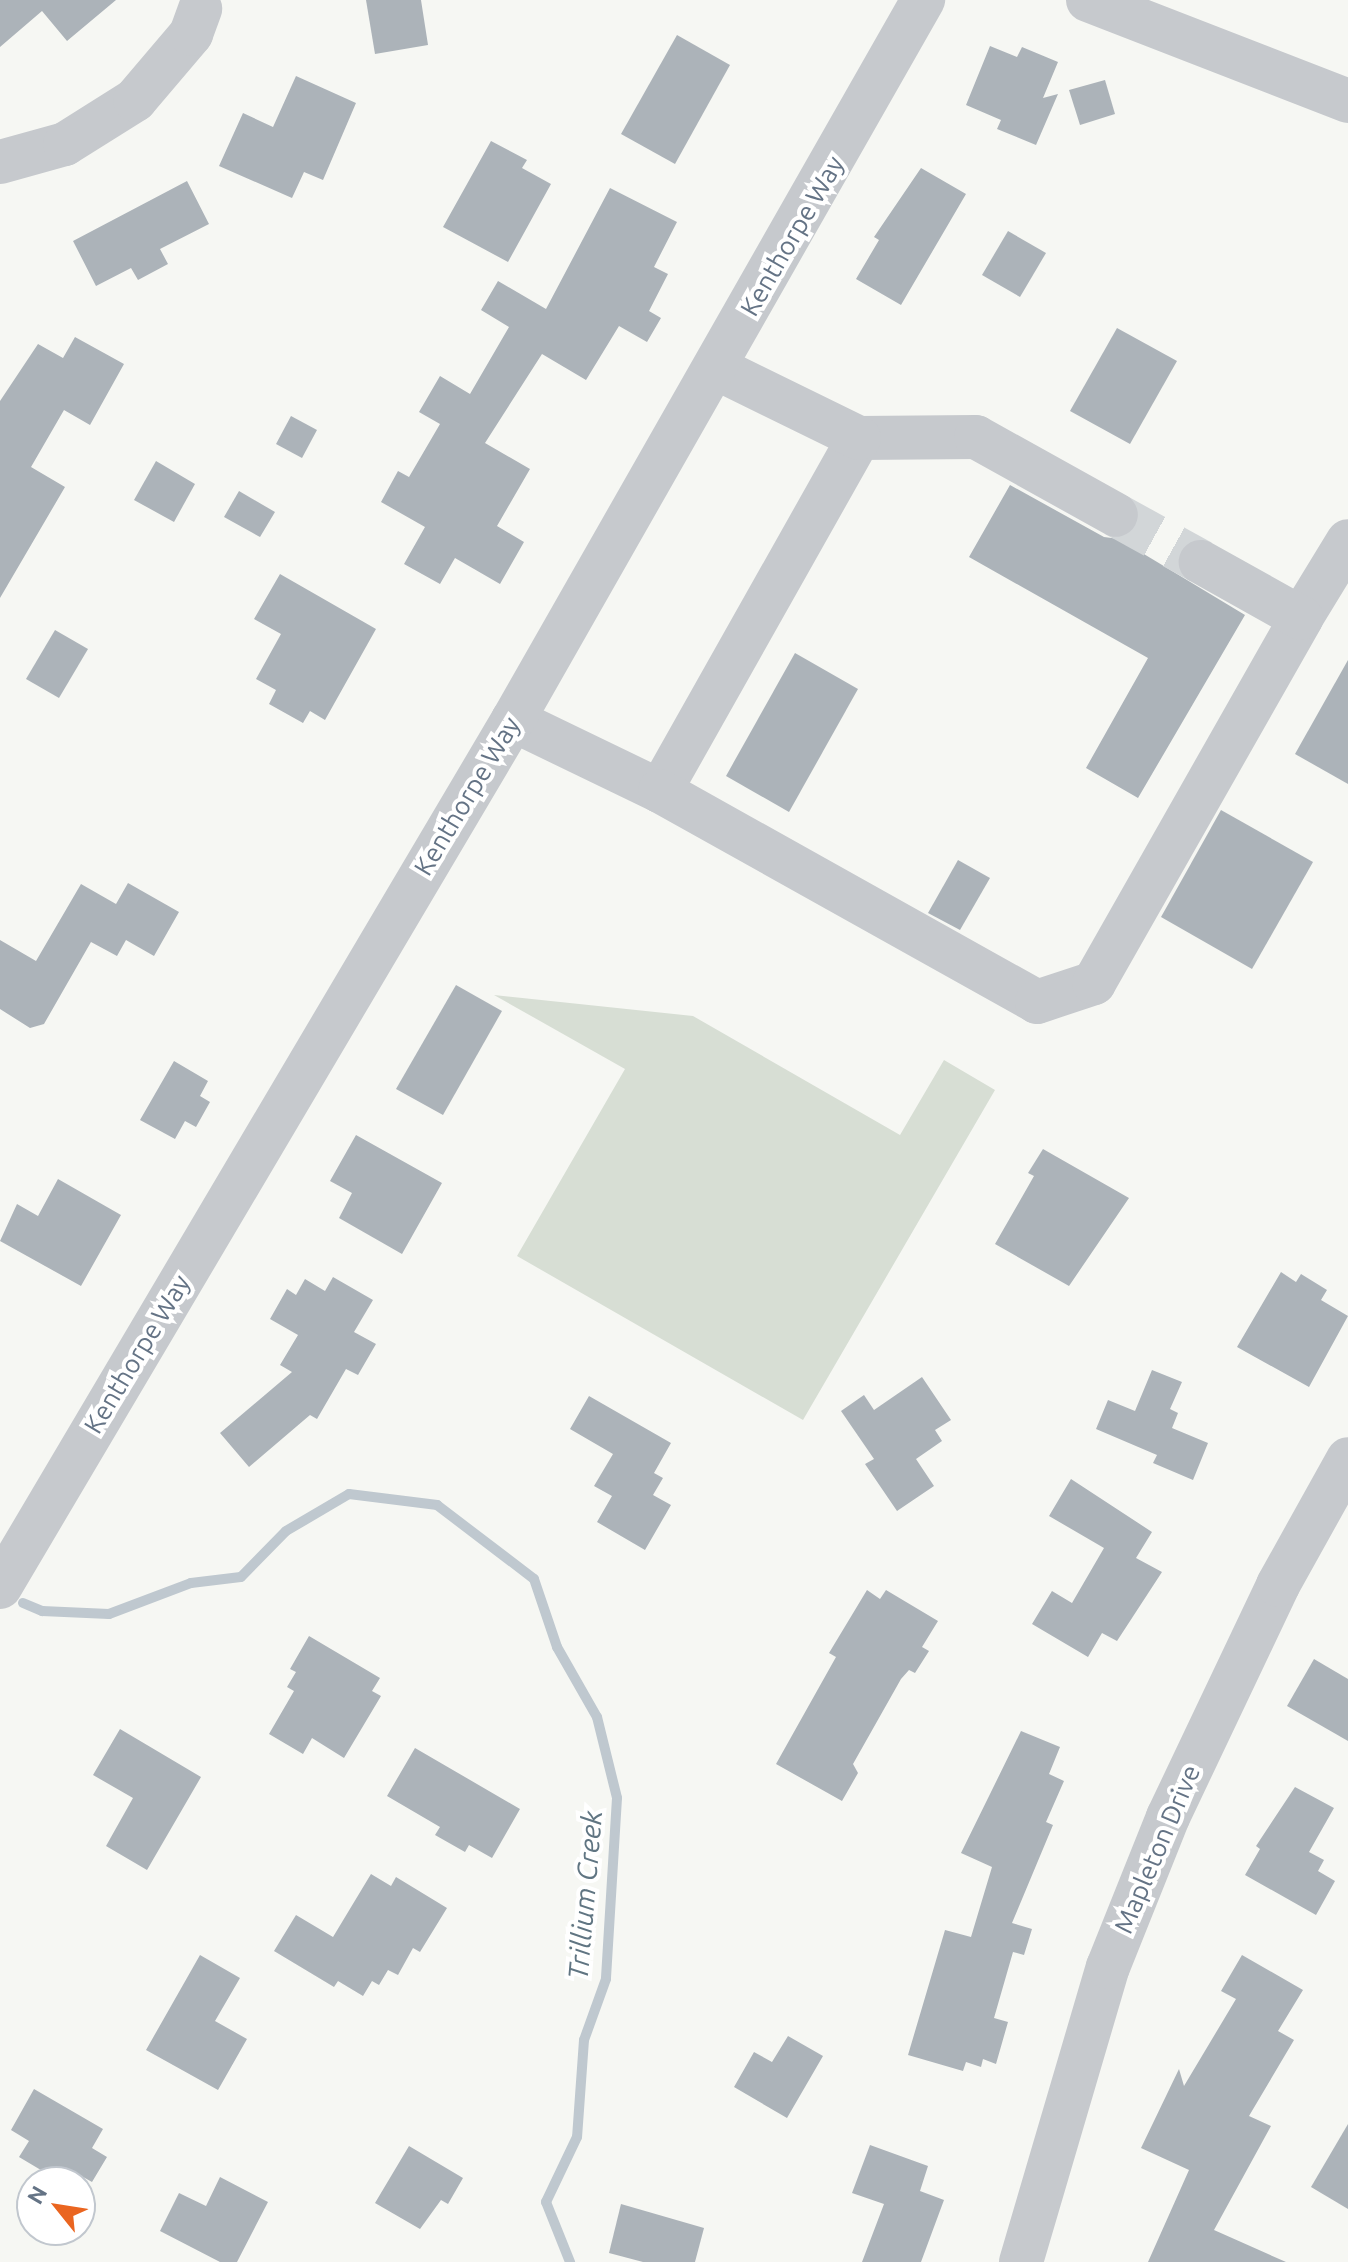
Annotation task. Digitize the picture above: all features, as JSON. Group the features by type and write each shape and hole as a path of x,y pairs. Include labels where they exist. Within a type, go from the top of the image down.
{"street":[{"name":"Kenthorpe Way","path":"0,1587 513,720 923,0"},
{"path":"1088,0 1348,101"},
{"path":"0,162 65,144 135,100 191,34 200,9"},
{"path":"716,368 859,438 976,437 1116,515"},
{"path":"660,791 859,438"},
{"path":"513,720 660,791 1037,1002 1094,983 1348,541"},
{"path":"1201,562 1301,618"},
{"name":"Mapleton Drive","path":"1021,2262 1108,1967 1154,1853 1278,1585 1348,1459"}],"shaded area":[{"path":"494,995 693,1016 900,1135 944,1060 995,1090 803,1420 517,1256 625,1069"}],"building":[{"path":"0,0 116,0 67,41 42,11 0,47"},
{"path":"366,0 421,0 428,45 375,54"},
{"path":"677,35 730,65 675,164 621,134"},
{"path":"990,46 1017,57 1022,47 1058,62 1043,98 1058,94 1036,145 997,129 1001,120 966,105"},
{"path":"296,76 356,103 323,180 304,172 292,198 219,166 243,113 273,127"},
{"path":"1105,80 1115,114 1080,125 1069,90"},
{"path":"491,141 527,160 522,168 551,184 508,262 443,227"},
{"path":"921,168 966,194 901,305 856,279 879,240 874,237"},
{"path":"187,181 209,224 160,249 168,264 138,280 131,268 96,286 73,241"},
{"path":"610,188 677,222 654,267 668,274 649,311 661,318 647,342 619,326 586,380 542,354 485,443 530,469 497,526 524,542 500,584 455,558 440,584 404,564 425,527 381,502 398,471 409,477 440,424 419,412 440,376 470,394 509,327 481,310 498,281 546,309"},
{"path":"1008,231 1046,253 1020,297 982,275"},
{"path":"1117,328 1177,361 1130,444 1070,411"},
{"path":"75,337 124,364 90,425 64,410 31,467 65,487 0,598 0,401 38,344 63,358"},
{"path":"291,416 317,430 302,458 276,444"},
{"path":"156,461 195,484 174,522 134,500"},
{"path":"1010,485 1104,537 1119,539 1245,615 1138,798 1086,768 1148,658 969,557"},
{"path":"239,491 275,512 260,537 224,517"},
{"path":"280,574 376,629 325,720 310,711 303,723 269,704 276,690 256,679 281,634 254,619"},
{"path":"55,630 88,649 59,698 26,679"},
{"path":"795,653 858,689 789,812 726,776"},
{"path":"1348,660 1348,784 1295,754"},
{"path":"1221,810 1313,862 1252,969 1161,917"},
{"path":"958,860 990,878 960,930 928,913"},
{"path":"128,883 179,912 154,956 126,940 117,956 91,942 44,1024 30,1028 0,1009 0,940 36,961 81,884 116,904"},
{"path":"456,985 502,1011 443,1115 396,1089"},
{"path":"174,1061 208,1081 200,1096 210,1102 196,1127 185,1121 175,1139 140,1120"},
{"path":"356,1135 442,1183 402,1254 339,1218 352,1193 330,1181"},
{"path":"1043,1149 1129,1198 1069,1286 995,1244 1034,1176 1028,1173"},
{"path":"58,1179 121,1215 81,1286 0,1241 17,1204 38,1216"},
{"path":"1281,1272 1296,1282 1301,1274 1327,1290 1321,1300 1348,1316 1309,1387 1237,1347"},
{"path":"333,1277 373,1300 354,1332 376,1344 358,1375 346,1369 317,1419 310,1415 249,1467 220,1433 292,1372 280,1365 298,1335 270,1319 287,1289 296,1295 305,1279 325,1291"},
{"path":"1152,1370 1182,1382 1170,1409 1178,1413 1172,1428 1208,1443 1193,1480 1153,1463 1157,1455 1096,1429 1108,1400 1135,1411"},
{"path":"922,1377 951,1420 935,1430 942,1441 916,1459 934,1486 897,1511 865,1464 874,1459 841,1411 864,1395 874,1410"},
{"path":"589,1396 671,1443 654,1473 663,1478 653,1495 671,1505 645,1550 597,1522 612,1496 594,1486 613,1454 570,1429"},
{"path":"1071,1479 1152,1532 1136,1558 1162,1572 1117,1641 1102,1633 1088,1657 1032,1624 1052,1591 1072,1603 1104,1548 1049,1516"},
{"path":"867,1590 880,1599 886,1590 938,1621 922,1647 929,1651 915,1673 909,1670 901,1679 853,1764 858,1773 842,1801 776,1764 836,1657 829,1653"},
{"path":"309,1636 380,1678 372,1691 381,1696 344,1758 312,1738 303,1754 269,1734 294,1691 287,1687 296,1672 290,1669"},
{"path":"1314,1659 1348,1679 1348,1741 1287,1706"},
{"path":"120,1729 201,1777 147,1870 106,1846 133,1798 93,1775"},
{"path":"1021,1731 1060,1747 1049,1774 1064,1781 1046,1822 1053,1825 1012,1923 1032,1929 1024,1955 1013,1952 994,2018 1008,2022 996,2064 983,2059 981,2067 966,2062 963,2071 908,2055 945,1930 971,1937 992,1867 961,1853"},
{"path":"415,1748 520,1809 492,1858 469,1845 465,1852 435,1835 440,1827 387,1796"},
{"path":"1295,1787 1334,1808 1309,1852 1324,1860 1318,1871 1335,1881 1316,1915 1245,1875 1260,1849 1256,1846"},
{"path":"371,1874 391,1886 396,1877 447,1908 420,1952 413,1948 398,1975 388,1970 379,1985 372,1981 363,1996 338,1981 334,1987 274,1951 296,1915 333,1937"},
{"path":"200,1955 240,1978 215,2021 247,2039 218,2090 146,2050"},
{"path":"1242,1955 1303,1990 1278,2031 1294,2040 1249,2116 1271,2126 1214,2230 1286,2262 1148,2262 1189,2170 1141,2148 1179,2069 1184,2086 1236,1999 1221,1991"},
{"path":"788,2036 823,2056 787,2118 734,2087 754,2052 772,2062"},
{"path":"34,2089 103,2129 92,2148 107,2157 96,2175 96,2166 34,2166 19,2157 29,2141 11,2130"},
{"path":"1348,2124 1348,2209 1311,2187"},
{"path":"870,2145 928,2166 920,2191 944,2200 921,2262 862,2262 884,2204 852,2193"},
{"path":"409,2146 463,2178 448,2204 441,2200 420,2229 375,2203"},
{"path":"220,2177 268,2202 237,2262 220,2262 160,2231 179,2193 206,2206"},
{"path":"621,2204 704,2228 695,2262 643,2262 609,2253"}],"waterway":[{"name":"Trillium Creek","path":"23,1603 42,1611 109,1614 191,1583 241,1577 286,1531 349,1494 437,1505 534,1579 557,1647 597,1717 617,1798 606,1979 584,2040 577,2137 546,2202 570,2262"}],"tunnel":[{"path":"1116,515 1201,562"}]}
